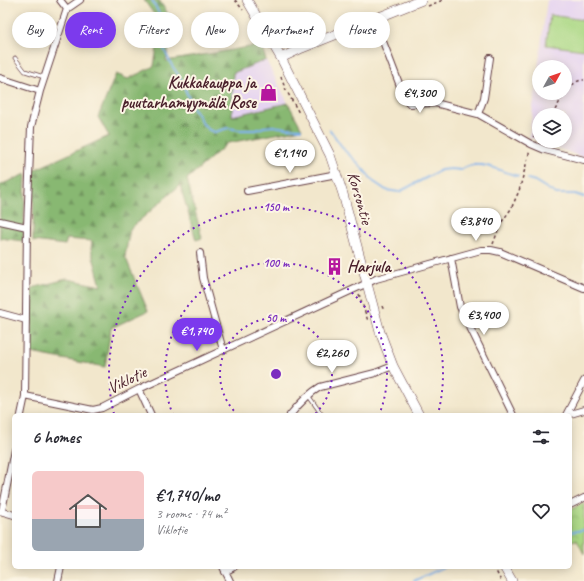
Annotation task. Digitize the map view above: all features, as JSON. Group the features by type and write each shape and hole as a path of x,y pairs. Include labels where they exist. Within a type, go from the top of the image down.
{"main road":[{"name":"Korsontie","path":"246,0 281,58 286,79 330,155 337,174 380,332 393,366 418,413"},
{"path":"390,13 425,3"},
{"path":"281,58 302,48"},
{"path":"505,569 512,581"}],"street":[{"path":"60,0 66,9"},
{"path":"21,413 25,396 27,227 31,128 44,77 66,9 80,0"},
{"path":"385,48 405,100 410,104 435,103 478,114 531,144 545,150 584,160"},
{"path":"478,114 484,98 490,58"},
{"path":"0,78 40,91"},
{"path":"247,191 337,174"},
{"path":"0,220 27,227"},
{"name":"Viklotie","path":"25,396 92,410 102,408 139,389 366,283 481,250 491,250"},
{"path":"491,250 500,252 584,288"},
{"path":"200,253 203,278 223,350"},
{"path":"451,258 460,307 512,413"},
{"path":"0,313 26,320"},
{"path":"292,413 308,395 325,385 375,373 393,366"},
{"path":"567,413 584,381"},
{"path":"139,389 150,413"},
{"path":"572,413 584,410"},
{"path":"12,459 1,511 12,514"},
{"path":"572,504 584,498"},
{"path":"58,581 61,569"},
{"path":"224,569 230,581"}],"lane":[{"path":"15,58 25,71 44,77"},
{"path":"308,395 321,413"}],"path":[{"path":"235,0 243,10"},
{"path":"425,3 443,0"},
{"path":"280,75 286,79 299,114"},
{"path":"557,108 573,83 579,80 584,80"},
{"path":"491,250 501,224 511,210 520,191 532,138"},
{"path":"358,288 369,324"},
{"path":"495,569 501,581"}],"shaded area":[{"path":"547,0 584,0 584,158 558,148 572,148 572,108 533,108 534,100 572,100 572,60 539,60"},
{"path":"266,60 288,103 232,116 233,73"},
{"path":"532,114 532,138 529,137"}],"green space":[{"path":"144,0 159,0 167,12 152,12"},
{"path":"550,15 584,20 584,50 546,45"},
{"path":"247,47 262,48 266,60 233,73 232,116 288,103 302,129 228,143 187,179 202,238 196,240 180,185 130,229 125,256 148,311 111,328 105,367 31,353 32,288 67,279 101,286 91,249 92,241 67,239 65,245 33,241 34,170 109,136 98,117 116,74 128,79 154,66 157,48 169,48 166,61"},
{"path":"26,174 23,241 0,238 0,185"},
{"path":"584,503 584,554 577,540 572,541 572,509"}],"waterway":[{"path":"152,0 162,19 164,49 171,64 181,79 192,106 203,124 209,130 215,132 228,128 256,130 273,126 301,129"},
{"path":"330,130 345,151 357,162 374,182 386,190 399,192 441,170 461,170 468,166 475,165 490,167 518,176"},
{"path":"528,179 535,181 556,194 575,194 584,197"},
{"path":"572,532 584,530"},
{"path":"414,581 440,569"}],"place":[{"name":"Kukkakauppa ja puutarhamyymälä Rose","path":"269,92"},
{"name":"Harjula","path":"334,266"}]}
